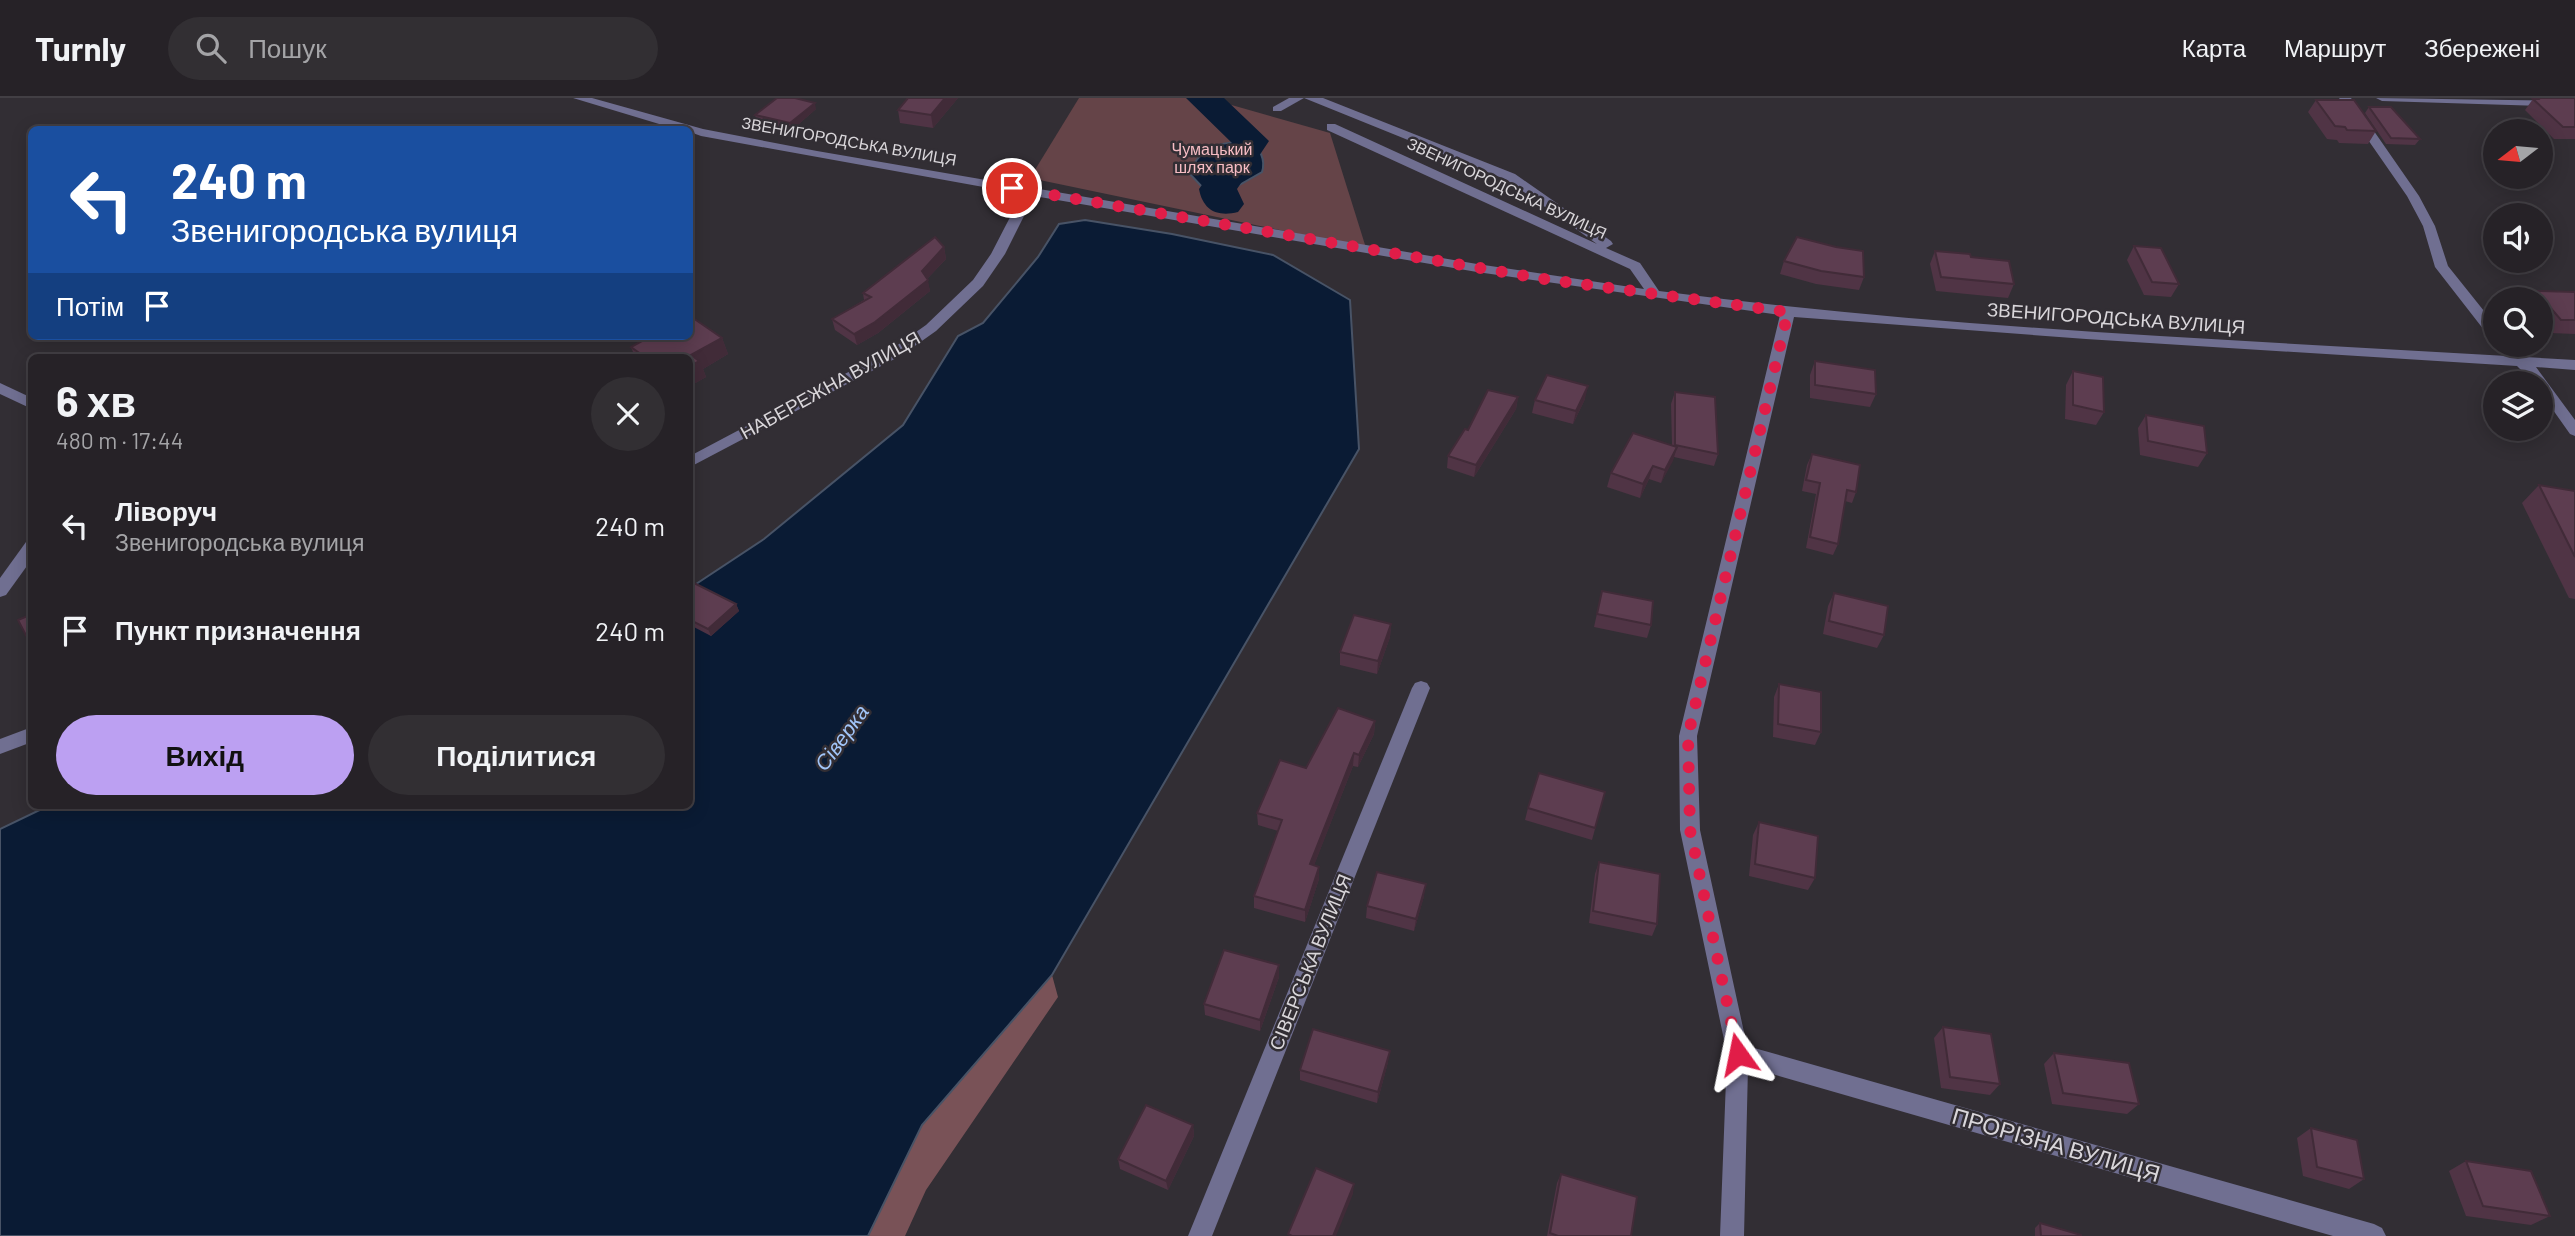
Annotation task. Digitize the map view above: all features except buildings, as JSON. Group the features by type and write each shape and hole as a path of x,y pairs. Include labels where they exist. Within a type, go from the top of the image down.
{"street":[{"name":"ЗВЕНИГОРОДСЬКА ВУЛИЦЯ","path":"579,98 681,126"},
{"path":"1277,109 1298,98"},
{"path":"1310,98 1329,103 1511,177 1635,266 1655,295"},
{"path":"2346,98 2417,203 2429,226 2442,267 2483,319"},
{"path":"2382,98 2575,104"},
{"name":"ЗВЕНИГОРОДСЬКА ВУЛИЦЯ","path":"1331,127 1635,266"},
{"name":"ЗВЕНИГОРОДСЬКА ВУЛИЦЯ","path":"693,129 739,140 1030,191 1655,295 1788,312 2021,331 2575,365"},
{"name":"НАБЕРЕЖНА ВУЛИЦЯ","path":"693,460 887,358 931,328 978,283 998,254 1030,191"},
{"path":"1732,1236 1738,1054 1690,830 1688,736 1788,312"},
{"path":"2516,357 2536,376 2575,432"},
{"path":"0,388 28,402"},
{"path":"0,591 28,552"},
{"name":"СІВЕРСЬКА ВУЛИЦЯ","path":"1200,1236 1421,688"},
{"path":"0,747 28,736"},
{"name":"ПРОРІЗНА ВУЛИЦЯ","path":"1738,1054 2374,1236"}],"green space":[{"name":"Чумацький шлях парк","path":"1079,98 1192,98 1221,102 1330,133 1366,248 1030,178"}],"shaded area":[{"path":"1052,975 1058,997 926,1190 905,1236 868,1236 922,1125"}],"water":[{"path":"1251,141 1261,155 1262,172 1234,188 1204,189 1189,173 1200,156 1214,146"},
{"path":"1085,220 1172,234 1273,255 1350,300 1359,449 1052,975 922,1125 868,1236 0,1236 0,829 42,809 693,809 693,586 764,539 903,425 958,336 983,323 1038,257 1059,224"}],"waterway":[{"name":"Сіверка","path":"1203,98 1251,141 1218,189 1220,199 1225,204"}],"route":[{"path":"1012,188 1544,279 1788,312 1688,736 1690,830 1738,1054"}]}
